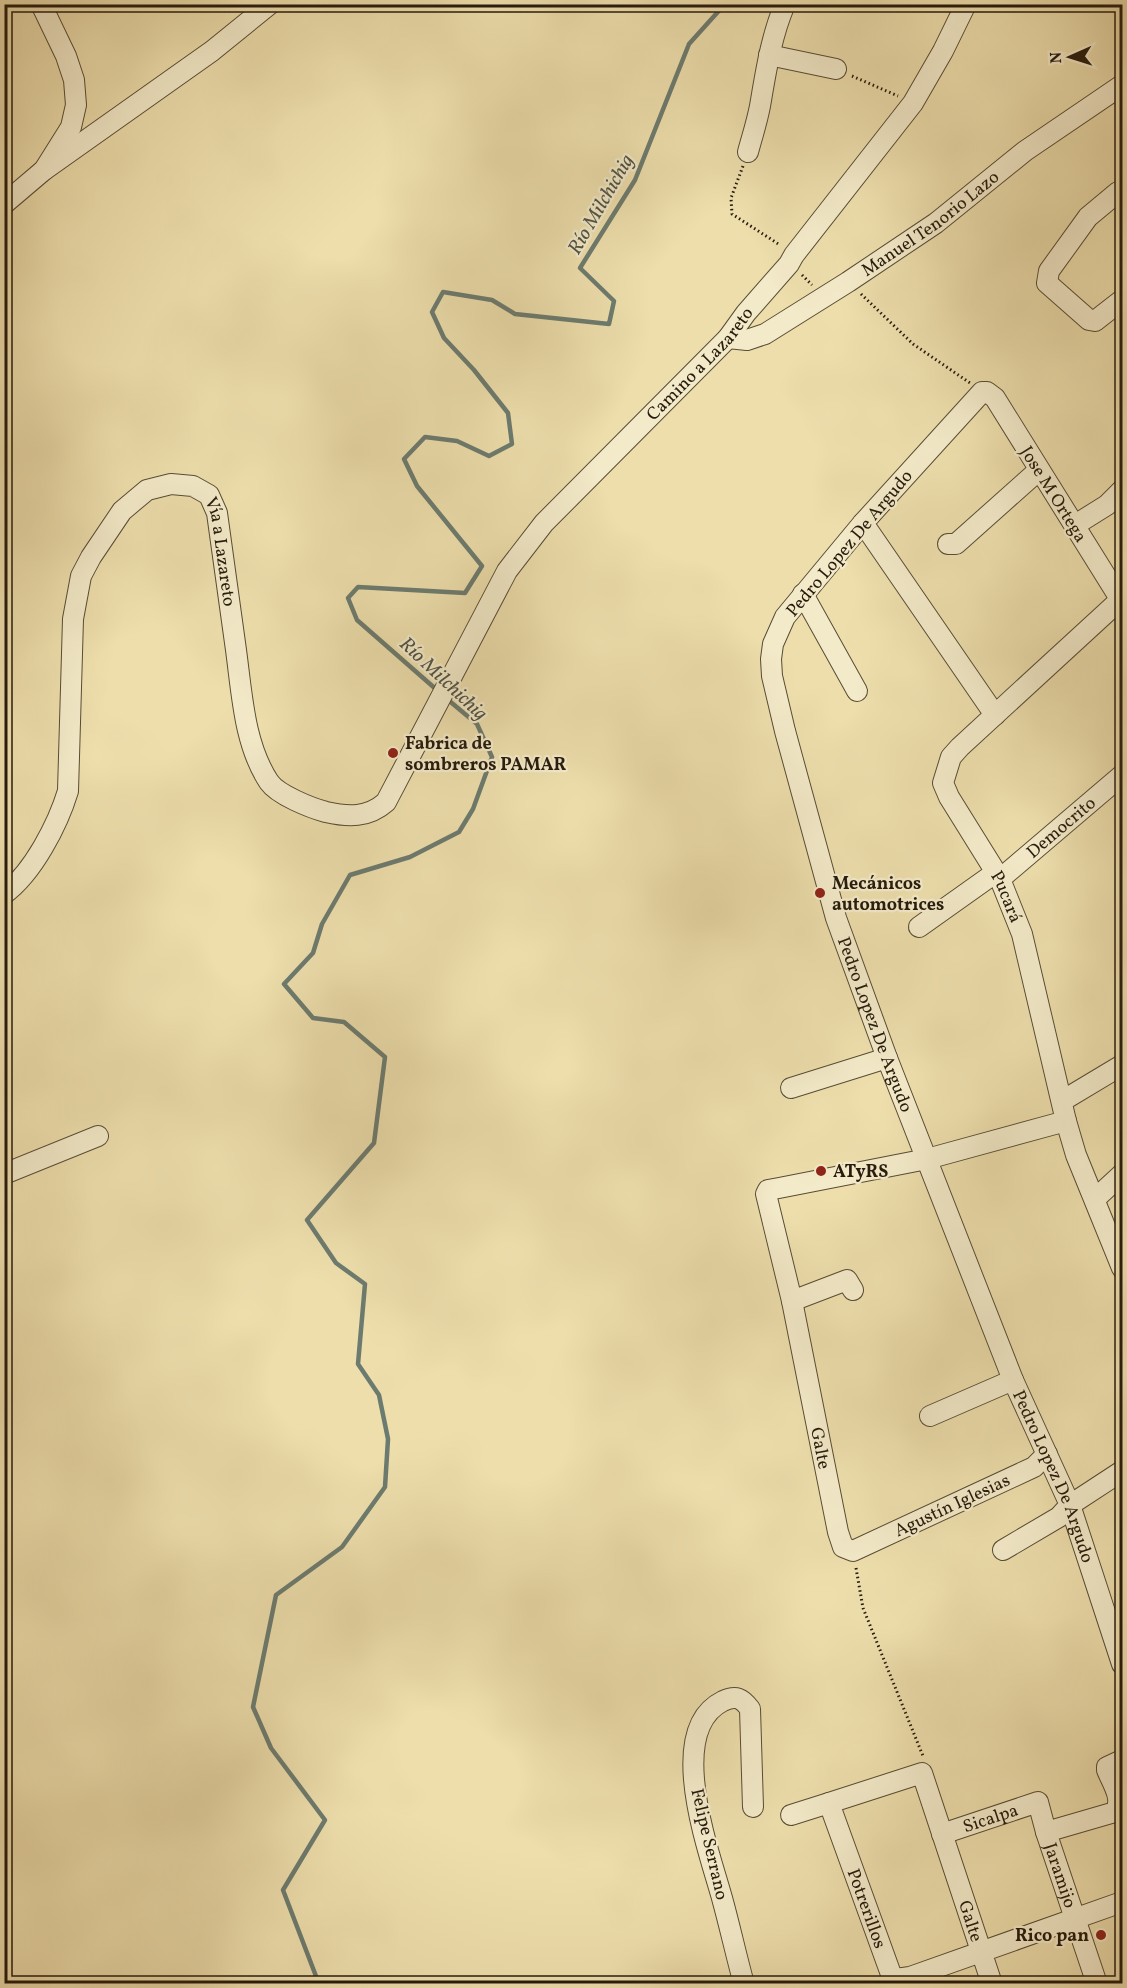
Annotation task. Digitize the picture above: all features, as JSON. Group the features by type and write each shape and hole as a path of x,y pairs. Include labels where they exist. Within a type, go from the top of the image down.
{"street":[{"path":"40,4 72,72 76,105 71,126 44,170"},
{"path":"4,204 44,170 212,51 270,4"},
{"path":"748,152 776,24 785,4"},
{"name":"Camino a Lazareto","path":"430,717 507,571 544,523 728,338 746,313 789,264 913,103 943,51 966,4"},
{"path":"769,55 836,69"},
{"name":"Manuel Tenorio Lazo","path":"728,338 747,340 765,334 848,282 936,223 1025,151 1114,102 1122,85"},
{"path":"1118,192 1088,217 1049,271 1047,283 1089,320 1095,321 1122,300"},
{"name":"Jose M Ortega","path":"982,392 987,392 995,398 1122,600"},
{"name":"Pedro Lopez De Argudo","path":"982,392 863,523 785,617 776,634 771,659 772,676 837,918 887,1058 1013,1380 1071,1505 1122,1665"},
{"path":"948,544 956,544 1039,470"},
{"name":"Vía a Lazareto","path":"4,894 18,881 51,835 68,791 73,619 81,576 91,557 122,512 147,490 171,484 193,486 209,495 217,513 246,718 257,761 270,784 296,800 323,811 347,816 366,814 376,810 386,802 430,717"},
{"path":"1075,525 1107,505 1122,490"},
{"path":"863,523 995,715"},
{"path":"803,594 857,691"},
{"name":"Pucará","path":"1122,600 951,758 943,783 949,797 997,876 1022,934 1076,1155 1122,1268"},
{"name":"Democrito","path":"919,927 997,876 1122,775"},
{"path":"791,1088 887,1058"},
{"path":"1062,1101 1122,1065"},
{"name":"Galte","path":"853,1551 843,1547 838,1532 792,1301 766,1199 768,1191 927,1159 1066,1121"},
{"path":"4,1174 98,1136"},
{"path":"1095,1199 1122,1174"},
{"path":"792,1301 847,1280 853,1290"},
{"path":"930,1416 1013,1380"},
{"name":"Agustín Iglesias","path":"853,1551 1034,1467 1047,1454"},
{"path":"1003,1550 1059,1517 1071,1505 1122,1471"},
{"name":"Felipe Serrano","path":"744,1983 696,1802 693,1754 697,1733 705,1714 728,1699 738,1697 750,1709 753,1807"},
{"path":"1046,1833 1115,1812 1119,1807 1119,1797 1107,1767 1122,1760"},
{"path":"791,1815 922,1773"},
{"name":"Galte","path":"922,1773 992,1983"},
{"name":"Jaramijo","path":"1038,1802 1046,1833 1097,1983"},
{"name":"Sicalpa","path":"942,1833 1038,1802"},
{"name":"Potrerillos","path":"829,1803 892,1977 896,1980 981,1953 1122,1902"}],"path":[{"path":"836,69 913,103"},
{"path":"748,152 731,198 732,214 794,255"},
{"path":"848,282 913,344 982,392"},
{"path":"853,1551 863,1608 924,1760 922,1773"}],"waterway":[{"name":"Río Milchichig","path":"438,691 357,620 348,598 358,587 465,593 482,566 417,486 404,459 425,437 457,441 489,456 512,444 508,413 474,370 444,338 432,312 443,292 492,300 515,314 609,324 614,301 580,268 635,180 689,44 725,4"},
{"name":"Río Milchichig","path":"319,1984 283,1890 325,1820 271,1748 253,1707 276,1595 342,1547 385,1487 388,1439 379,1395 358,1364 365,1284 336,1263 307,1220 374,1143 385,1057 344,1022 313,1018 284,984 313,953 322,924 350,875 410,857 459,832 473,809 492,757 477,724 447,699"}],"place":[{"name":"Fabrica de sombreros PAMAR","path":"393,753"},
{"name":"Mecánicos automotrices","path":"820,893"},
{"name":"ATyRS","path":"821,1171"},
{"name":"Rico pan","path":"1101,1935"}]}
